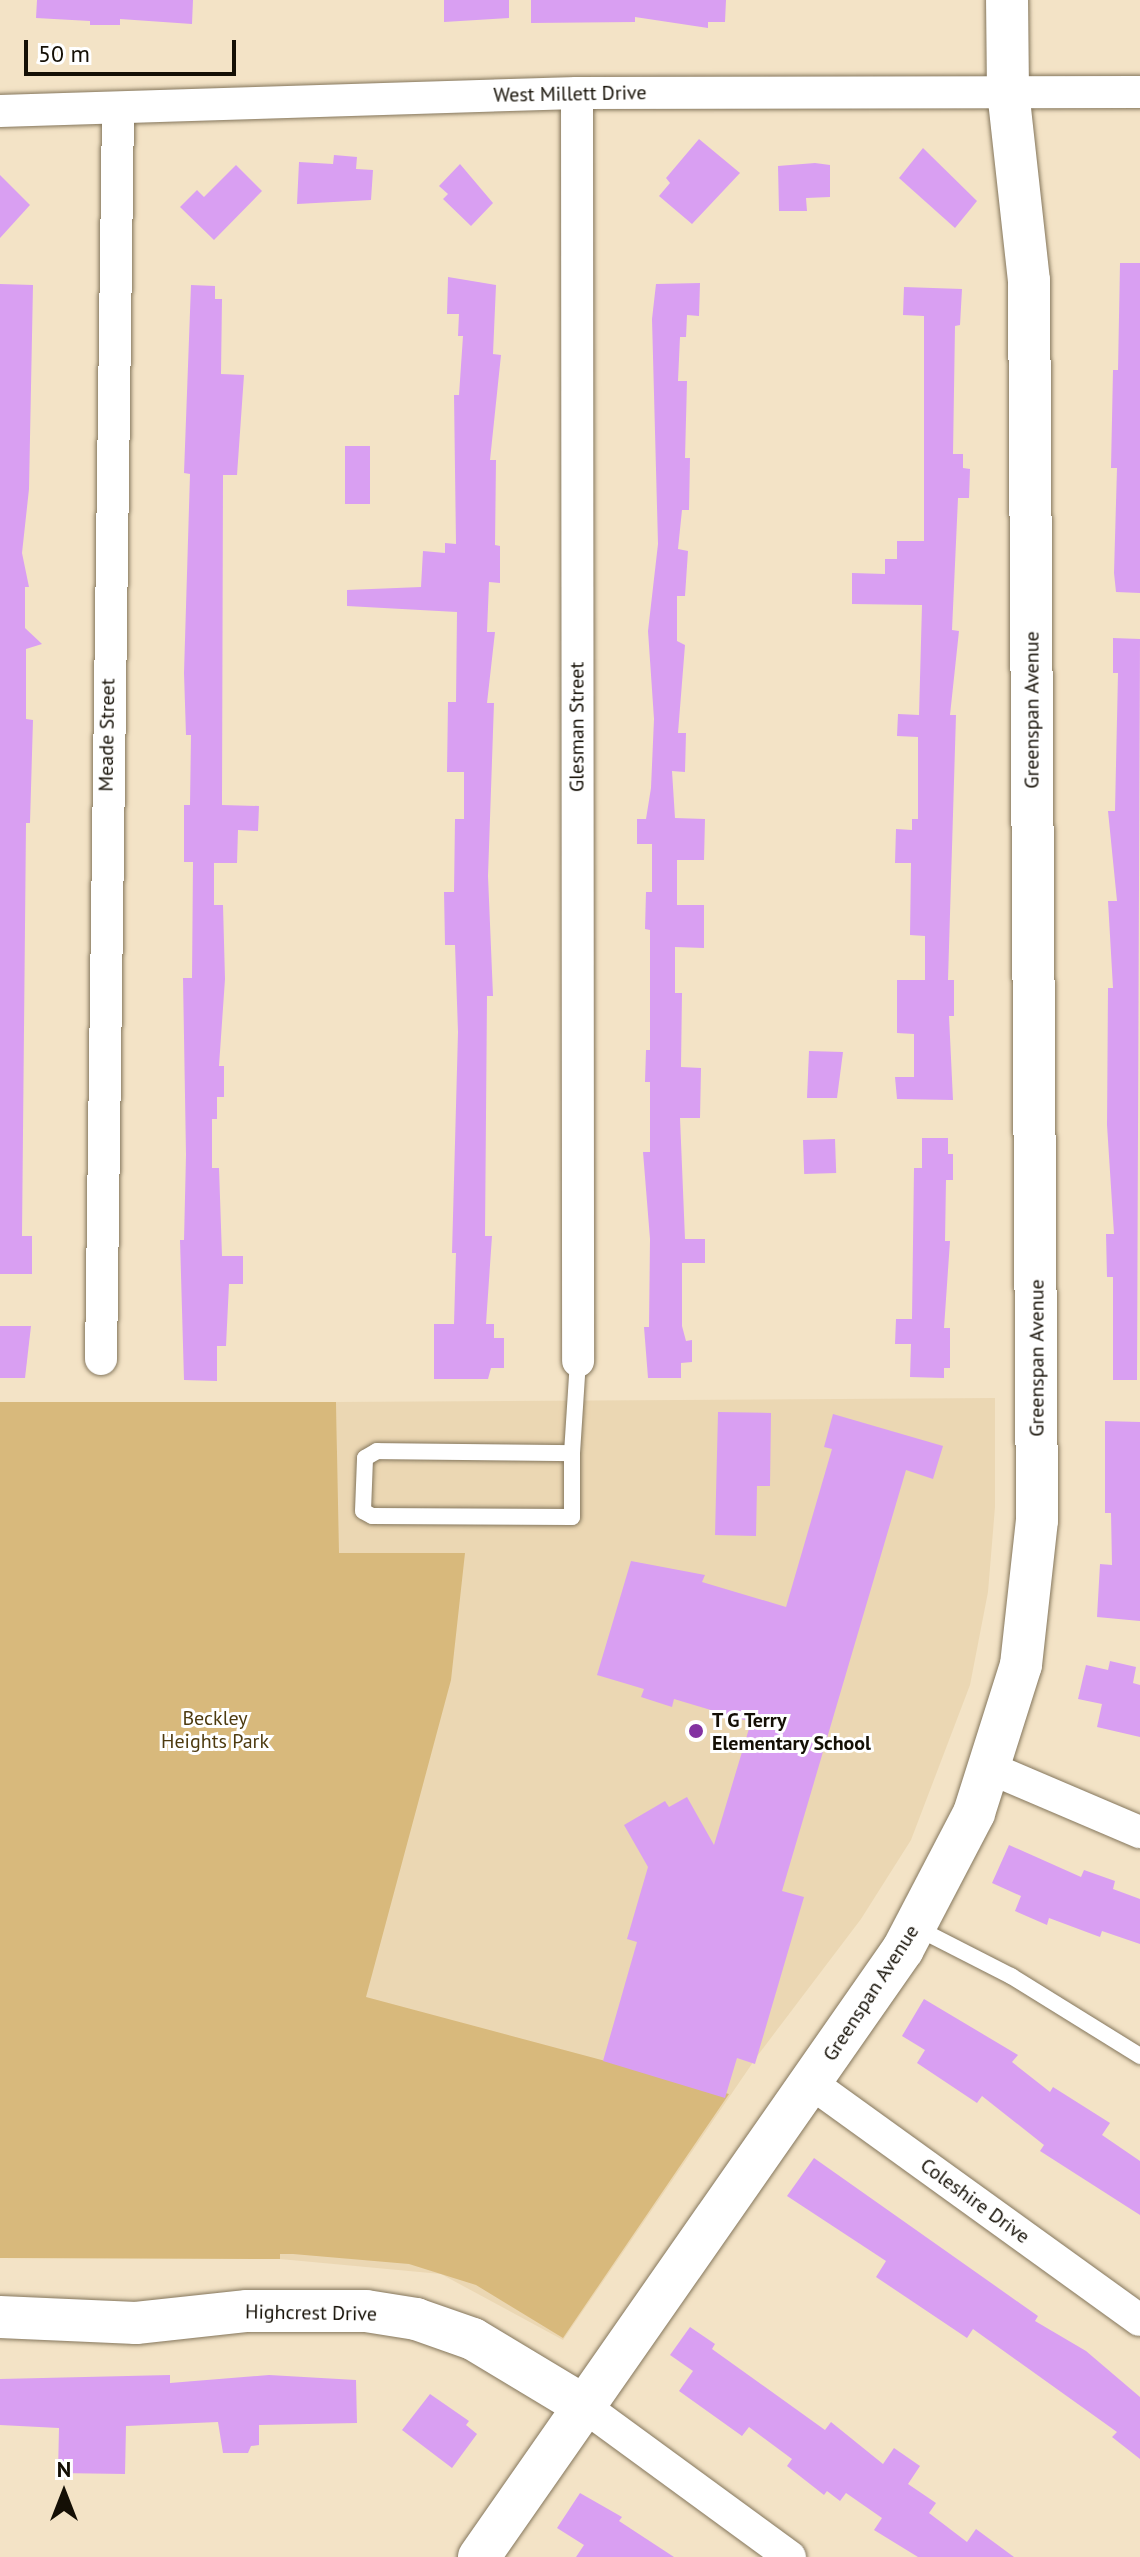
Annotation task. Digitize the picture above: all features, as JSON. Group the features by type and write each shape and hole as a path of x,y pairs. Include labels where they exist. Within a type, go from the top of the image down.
{"street":[{"name":"Greenspan Avenue","path":"479,2557 581,2404 811,2083 915,1927 992,1769 1021,1665 1037,1520 1029,281 1008,92 1007,0"},
{"name":"West Millett Drive","path":"0,111 118,111 577,93 1140,92"},
{"name":"Glesman Street","path":"577,93 578,1361"},
{"name":"Meade Street","path":"101,1359 118,111"},
{"path":"992,1769 1140,1832"},
{"name":"Coleshire Drive","path":"811,2083 1140,2320"},
{"name":"Highcrest Drive","path":"0,2317 136,2323 247,2311 366,2311 416,2319 473,2339 581,2404 790,2557"}],"lane":[{"path":"572,1453 377,1451 365,1458 363,1511 372,1516 572,1517 572,1453 578,1361"},
{"path":"915,1927 1011,1976 1140,2056"}],"shaded area":[{"name":"T G Terry Elementary School","path":"995,1398 995,1507 988,1592 970,1685 911,1840 861,1919 758,2055 563,2340 441,2274 280,2259 280,1469 337,1468 336,1402"}],"green space":[{"name":"Beckley Heights Park","path":"0,1402 336,1402 339,1553 465,1553 451,1680 366,1997 729,2094 563,2338 476,2285 409,2264 293,2254 280,2254 280,2259 0,2258"}],"building":[{"path":"37,0 193,0 192,24 120,19 120,25 90,25 90,21 36,18"},
{"path":"444,0 509,0 509,18 444,22"},
{"path":"531,0 726,0 725,22 708,22 708,28 635,17 635,22 531,23"},
{"path":"699,139 740,173 692,224 659,196 670,183 666,178"},
{"path":"923,148 977,201 955,228 899,178"},
{"path":"334,155 357,157 356,169 373,170 371,200 297,204 299,162 333,164"},
{"path":"460,164 493,203 471,226 443,199 448,194 439,186"},
{"path":"236,165 262,191 214,240 180,207 197,190 204,197"},
{"path":"830,165 830,197 806,198 807,211 779,211 778,166"},
{"path":"0,175 30,205 0,238"},
{"path":"1120,263 1140,263 1140,593 1116,592 1114,573 1117,468 1111,468 1113,370 1118,370"},
{"path":"448,277 496,285 493,354 501,355 490,460 496,460 495,545 500,546 500,583 489,582 487,632 495,632 487,703 494,703 488,876 493,996 487,996 485,1236 492,1236 486,1324 494,1324 494,1338 504,1338 504,1368 491,1368 488,1379 434,1379 434,1324 454,1324 456,1253 452,1253 458,1032 455,945 445,945 444,892 454,892 455,819 464,819 464,772 447,772 448,702 456,702 457,612 347,606 347,590 421,587 423,551 445,553 445,543 456,544 454,395 459,395 463,336 458,336 459,314 447,314"},
{"path":"700,283 699,316 687,315 686,337 680,337 678,381 687,381 685,458 690,458 689,510 682,510 678,549 688,551 685,596 677,596 677,641 685,645 678,733 686,733 685,772 672,771 675,818 705,819 704,860 677,860 677,905 704,905 704,948 675,947 675,993 682,993 681,1067 701,1068 700,1118 680,1118 685,1239 705,1239 705,1263 682,1263 682,1326 686,1341 692,1340 692,1362 681,1363 681,1378 648,1378 644,1327 649,1327 650,1239 643,1152 650,1152 650,1082 645,1082 646,1050 650,1050 650,930 645,929 646,892 652,892 652,844 637,844 637,819 646,819 651,788 654,719 648,631 658,544 652,319 656,284"},
{"path":"0,284 33,285 29,489 22,553 29,587 25,587 25,628 42,644 26,649 26,719 33,720 30,823 26,823 22,1236 32,1236 32,1274 0,1274"},
{"path":"191,285 215,286 215,299 222,299 221,374 244,375 237,475 223,475 222,805 259,806 258,831 238,830 237,863 214,863 214,905 223,905 225,979 219,1066 224,1066 224,1097 217,1097 217,1119 212,1119 212,1168 219,1168 222,1256 243,1256 243,1284 229,1284 226,1346 217,1346 217,1381 184,1380 180,1240 184,1240 186,1155 183,978 192,978 193,862 184,862 184,805 190,805 191,735 186,735 184,673 190,474 184,473"},
{"path":"904,287 962,289 960,325 955,326 953,454 963,454 963,468 970,469 969,498 958,498 952,630 959,631 950,715 956,715 948,980 954,980 954,1016 949,1016 953,1100 897,1099 895,1077 914,1077 914,1034 897,1033 897,980 925,980 925,936 910,935 911,863 895,863 896,829 912,830 912,819 918,819 918,737 897,736 898,714 919,715 922,605 852,604 852,573 885,574 885,559 897,559 897,541 924,541 924,316 903,315"},
{"path":"345,446 370,446 370,504 345,504"},
{"path":"1113,638 1140,639 1137,1380 1113,1380 1113,1277 1107,1277 1106,1234 1114,1234 1107,1125 1108,988 1113,988 1108,901 1117,901 1108,811 1115,811 1118,673 1113,673"},
{"path":"809,1051 843,1052 837,1098 807,1098"},
{"path":"922,1138 948,1138 948,1154 953,1154 953,1180 946,1180 945,1241 950,1241 944,1328 950,1328 950,1368 944,1368 944,1378 910,1377 911,1344 895,1344 896,1319 912,1319 914,1168 922,1168"},
{"path":"835,1139 836,1173 804,1174 803,1140"},
{"path":"0,1326 31,1326 25,1378 0,1378"},
{"path":"718,1412 771,1413 770,1486 757,1486 756,1536 715,1535"},
{"path":"833,1414 943,1446 933,1479 906,1470 782,1891 804,1897 755,2064 737,2058 725,2098 603,2061 637,1942 627,1939 648,1867 624,1825 665,1801 669,1807 687,1797 714,1845 751,1722 674,1699 672,1707 641,1697 644,1689 597,1675 631,1561 705,1575 702,1582 786,1607 832,1449 824,1447"},
{"path":"1105,1421 1140,1422 1140,1621 1097,1617 1100,1564 1112,1565 1111,1513 1105,1513"},
{"path":"1110,1661 1136,1667 1133,1683 1140,1685 1140,1737 1097,1727 1102,1704 1078,1699 1086,1665 1108,1670"},
{"path":"1009,1845 1081,1877 1084,1870 1115,1881 1113,1889 1140,1899 1140,1944 1102,1931 1100,1937 1049,1918 1047,1925 1015,1911 1021,1896 992,1883"},
{"path":"924,1999 1018,2055 1012,2062 1050,2092 1053,2087 1110,2123 1102,2135 1140,2161 1140,2215 1040,2151 1044,2145 982,2096 977,2103 917,2063 925,2050 902,2036"},
{"path":"814,2158 1038,2316 1035,2321 1086,2351 1140,2397 1140,2459 1112,2437 1117,2432 973,2329 967,2338 876,2277 886,2261 787,2196"},
{"path":"690,2327 715,2344 712,2349 825,2430 831,2422 883,2464 894,2448 920,2466 908,2484 936,2503 929,2513 967,2542 976,2529 1014,2557 918,2557 874,2530 882,2518 846,2493 840,2501 827,2491 824,2495 787,2466 792,2459 749,2427 742,2436 679,2391 693,2371 670,2355"},
{"path":"170,2375 170,2383 269,2375 356,2380 357,2423 259,2425 259,2445 251,2446 248,2453 223,2453 218,2422 126,2426 125,2474 58,2473 59,2428 0,2425 0,2379"},
{"path":"430,2394 469,2421 466,2425 477,2434 452,2468 402,2430"},
{"path":"580,2493 622,2517 619,2521 674,2557 576,2557 584,2545 557,2528"}],"place":[{"name":"T G Terry Elementary School","path":"696,1731"}]}
